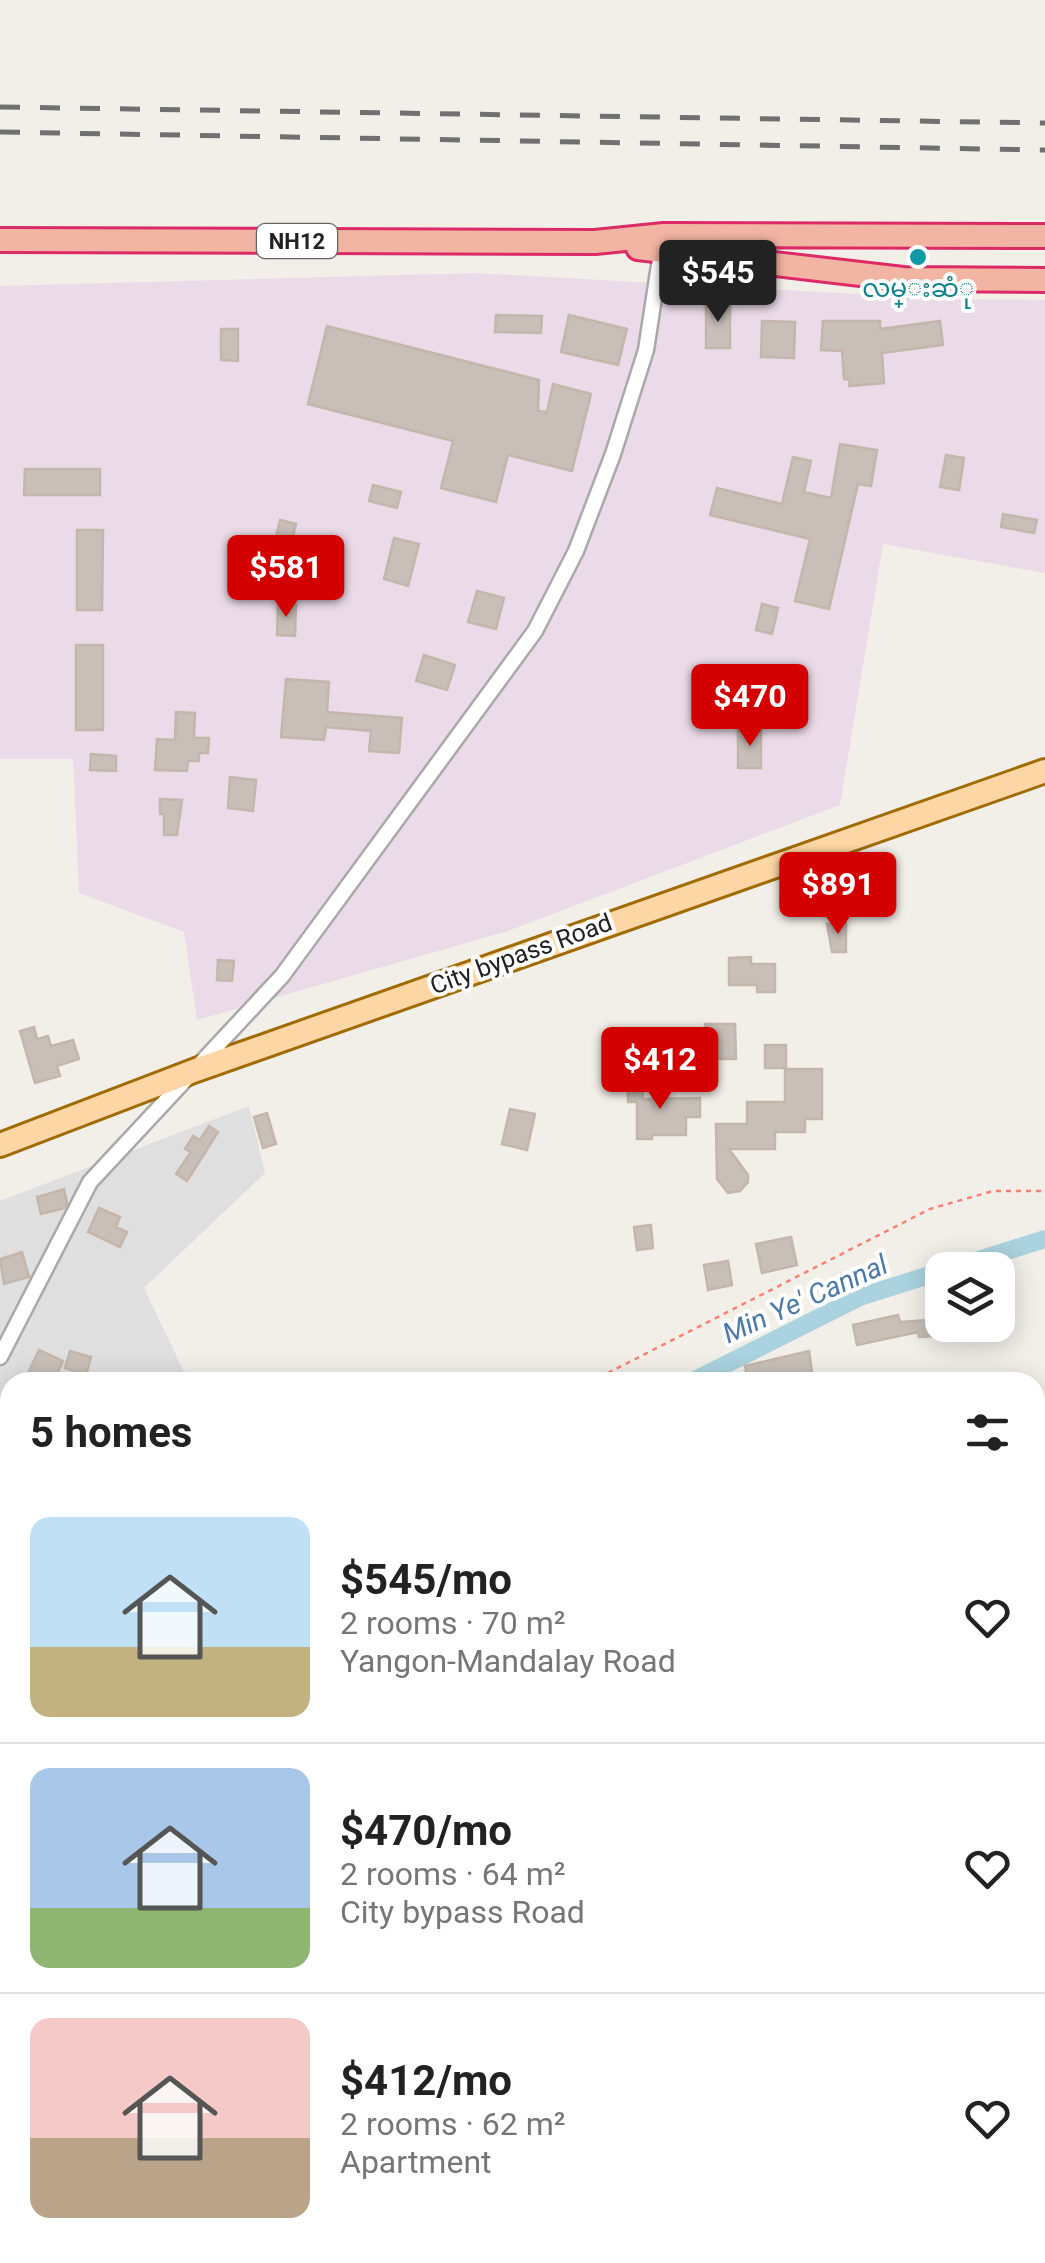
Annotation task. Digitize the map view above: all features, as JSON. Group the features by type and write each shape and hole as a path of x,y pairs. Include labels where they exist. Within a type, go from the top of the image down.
{"highway":[{"name":"NH12","path":"0,240 663,243 1045,236"},
{"name":"NH12","path":"663,243 903,279 1045,280"}],"main road":[{"name":"City bypass Road","path":"0,1145 196,1070 1045,771"}],"street":[{"path":"0,1357 90,1182 282,976 535,631 576,551 613,454 646,350 663,243"}],"path":[{"path":"610,1372 930,1210 993,1191 1045,1191"}],"shaded area":[{"path":"475,273 947,299 1045,300 1045,573 883,544 840,805 508,931 197,1020 184,932 79,893 73,759 0,759 0,286"},
{"path":"249,1106 265,1173 144,1288 184,1372 0,1372 0,1201"}],"building":[{"path":"706,302 730,302 730,348 706,348"},
{"path":"496,315 542,316 541,333 495,332"},
{"path":"569,315 627,329 618,365 561,352"},
{"path":"762,321 795,322 794,358 761,357"},
{"path":"823,321 880,321 880,329 940,321 943,345 882,353 884,383 849,386 850,380 844,379 842,351 821,350"},
{"path":"327,326 539,380 538,411 547,412 553,384 591,394 572,471 508,455 496,502 441,488 453,441 308,404"},
{"path":"221,329 238,329 238,361 221,360"},
{"path":"840,444 877,450 871,486 858,484 829,609 795,601 810,539 710,515 717,488 782,504 793,457 811,461 804,492 831,498"},
{"path":"946,455 964,458 959,490 940,487"},
{"path":"25,469 100,469 100,495 24,495"},
{"path":"373,485 401,492 397,508 369,501"},
{"path":"1003,514 1037,520 1034,533 1001,527"},
{"path":"280,520 296,524 289,553 273,550"},
{"path":"77,530 103,530 102,610 77,610"},
{"path":"394,538 419,544 408,586 384,579"},
{"path":"284,559 303,564 299,580 280,575"},
{"path":"477,591 504,598 496,629 468,622"},
{"path":"278,604 296,605 295,636 277,635"},
{"path":"762,604 778,608 772,634 756,630"},
{"path":"76,645 103,645 103,730 76,730"},
{"path":"424,655 455,665 447,690 416,681"},
{"path":"286,679 329,682 327,712 402,718 399,753 369,751 371,731 326,727 324,740 281,737"},
{"path":"176,712 195,713 194,738 209,738 208,753 199,753 199,761 188,761 187,771 155,770 157,739 175,740"},
{"path":"738,729 761,729 761,768 738,768"},
{"path":"91,754 116,756 116,771 90,770"},
{"path":"230,777 256,780 253,811 228,808"},
{"path":"160,799 182,800 177,835 164,835"},
{"path":"846,923 846,952 832,952 827,924"},
{"path":"751,957 751,964 775,964 775,992 757,992 757,985 729,985 729,958"},
{"path":"218,960 234,961 232,981 217,980"},
{"path":"705,1024 735,1024 736,1059 705,1059"},
{"path":"34,1027 37,1039 48,1036 51,1046 73,1040 79,1059 57,1066 60,1076 35,1083 20,1031"},
{"path":"765,1045 786,1045 786,1068 765,1068"},
{"path":"785,1069 822,1069 822,1119 805,1119 805,1132 775,1132 775,1149 729,1149 748,1175 748,1182 740,1191 728,1193 717,1179 716,1124 747,1124 747,1102 785,1102"},
{"path":"643,1075 643,1099 700,1098 700,1117 686,1117 686,1135 637,1139 637,1102 628,1102 627,1076"},
{"path":"510,1109 535,1114 527,1150 502,1144"},
{"path":"267,1113 276,1144 263,1148 254,1117"},
{"path":"209,1126 218,1132 187,1181 176,1174 191,1152 185,1149 193,1136 200,1140"},
{"path":"64,1189 65,1208 41,1214 37,1197"},
{"path":"99,1208 120,1217 116,1227 127,1232 120,1247 88,1232"},
{"path":"651,1225 653,1248 637,1250 634,1227"},
{"path":"791,1237 797,1265 762,1273 756,1244"},
{"path":"22,1252 29,1277 4,1284 0,1259"},
{"path":"728,1261 732,1285 708,1290 704,1265"},
{"path":"898,1315 900,1322 925,1320 925,1337 919,1337 918,1332 857,1345 853,1325"},
{"path":"39,1350 63,1361 58,1372 29,1372"},
{"path":"70,1351 91,1357 87,1372 65,1368"},
{"path":"809,1351 812,1372 746,1372 745,1366"}],"waterway":[{"name":"Min Ye' Cannal","path":"1004,1252 1045,1239"},
{"name":"Min Ye' Cannal","path":"711,1372 860,1297 925,1276"}],"railway":[{"path":"0,107 1045,123"},
{"path":"0,132 1045,150"}],"place":[{"name":"လမ္းဆံု","path":"918,257"}]}
